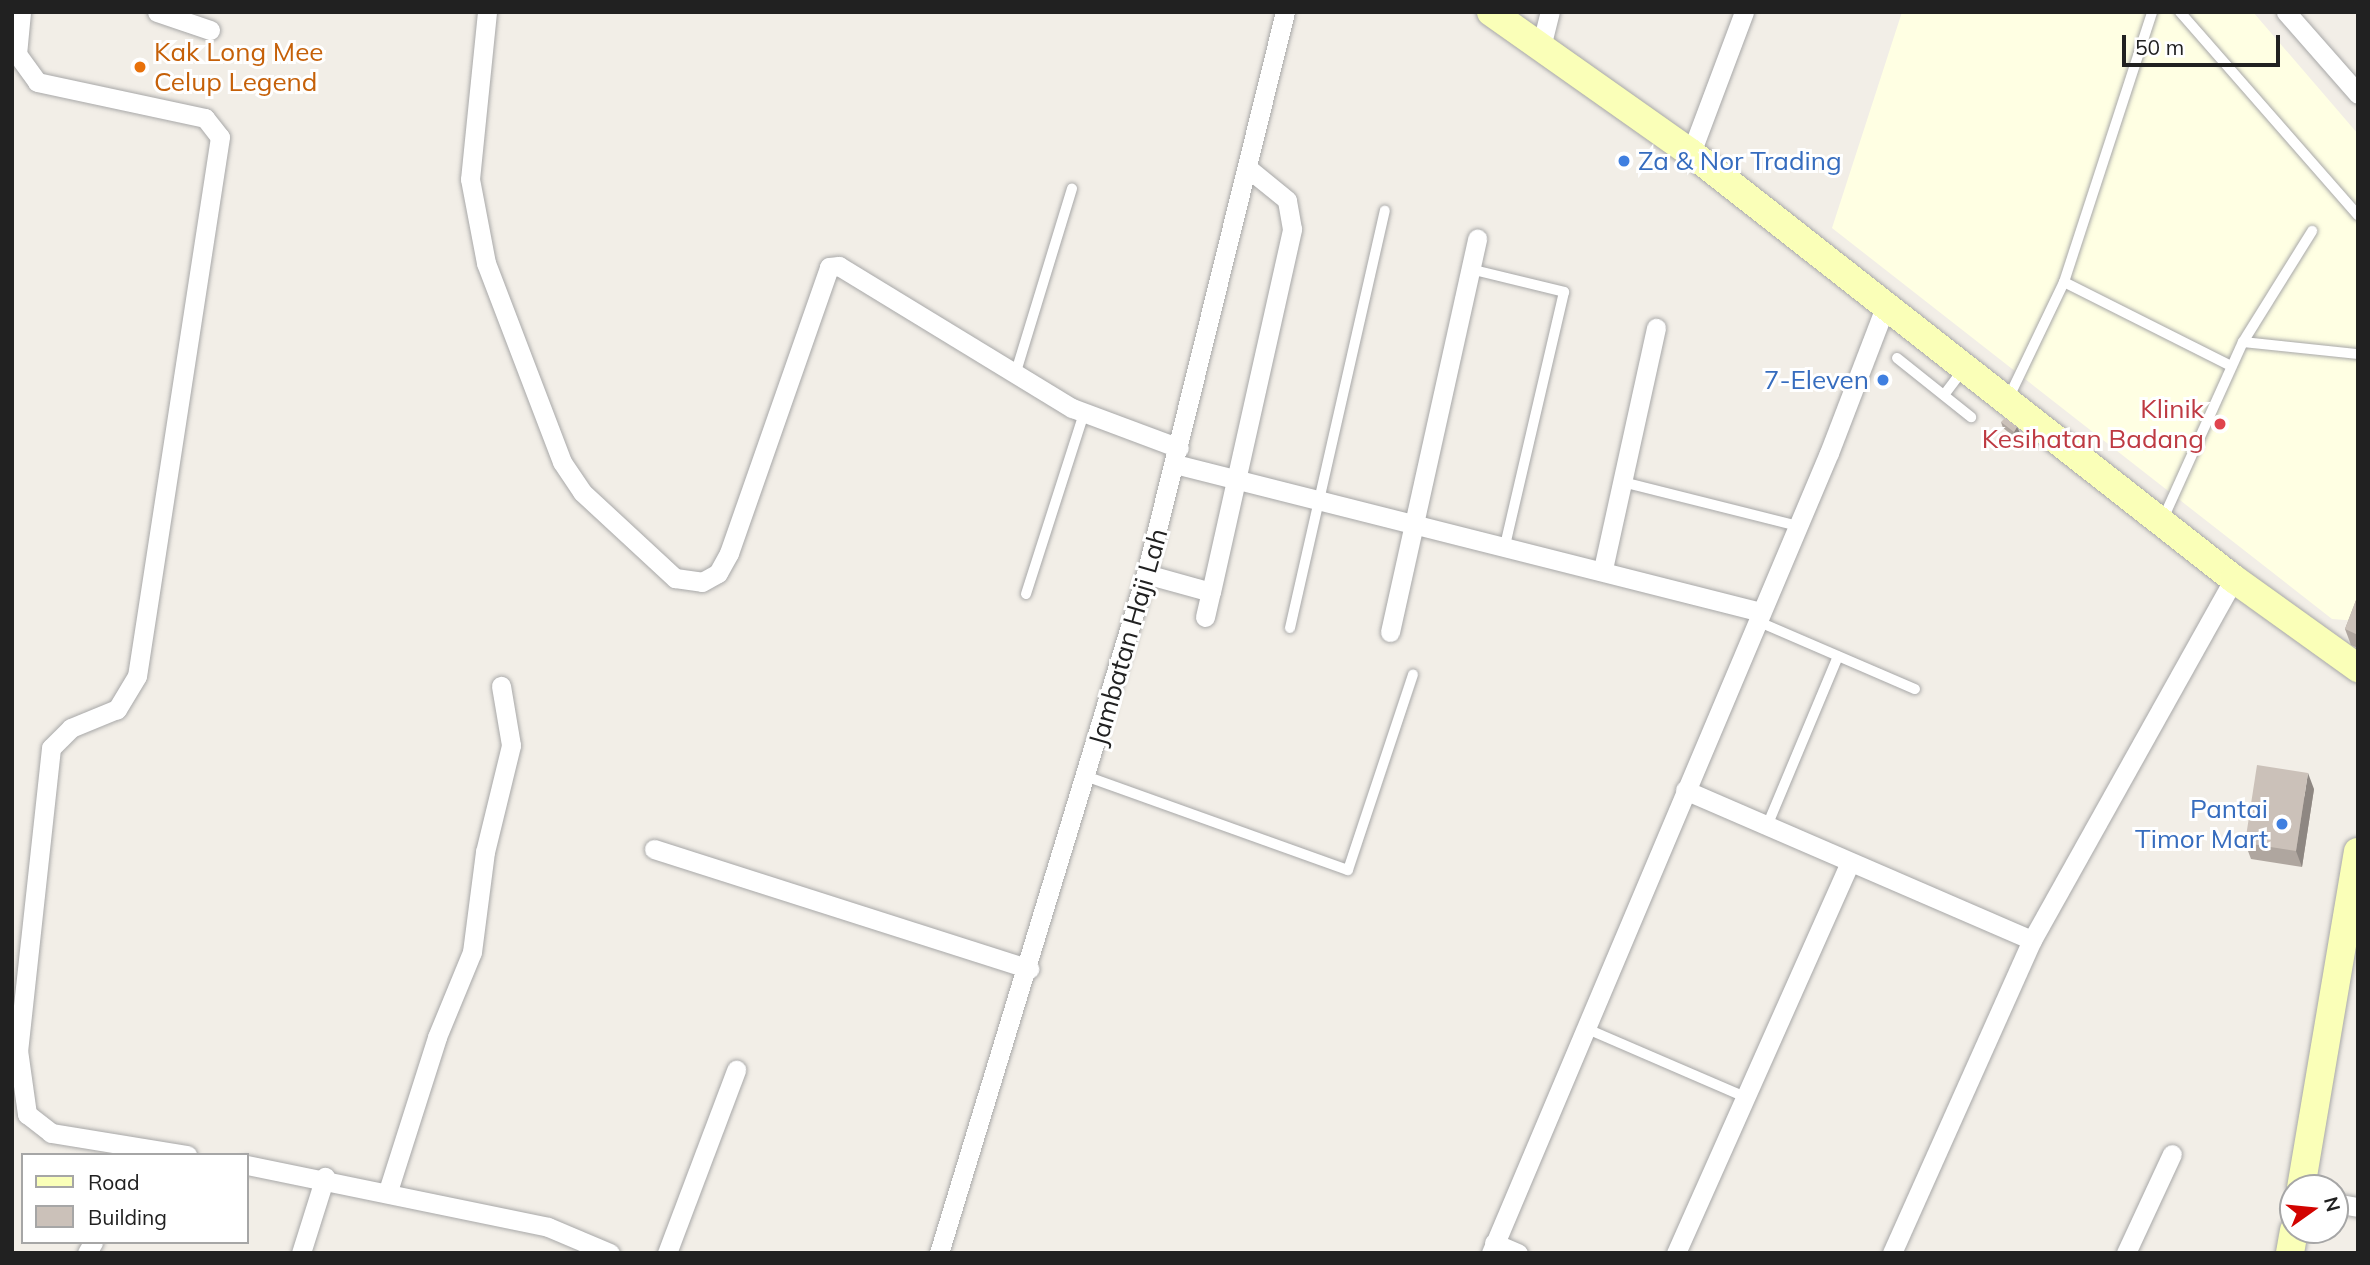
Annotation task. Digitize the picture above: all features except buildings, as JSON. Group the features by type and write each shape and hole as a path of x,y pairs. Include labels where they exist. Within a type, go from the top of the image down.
{"street":[{"path":"21,12 17,54 37,82 205,118 220,137 137,676 117,709 71,728 51,748 18,1050 27,1114 51,1133 164,1153"},
{"path":"157,12 210,30"},
{"path":"487,12 470,180 486,263 562,462 582,492 674,578 702,582 729,554 829,267 839,266 1015,376 1084,414 1238,480 1319,497 1603,569 1759,616"},
{"name":"Jambatan Haji Lah","path":"939,1253 1088,777 1146,574 1249,169 1285,12"},
{"path":"1491,12 1691,153 1887,302 2234,579 2358,668"},
{"path":"1541,47 1550,12"},
{"path":"1691,153 1744,12"},
{"path":"2286,12 2358,94"},
{"path":"1205,617 1238,480 1292,229 1287,200 1249,169"},
{"path":"1390,632 1477,239"},
{"path":"1518,1253 1492,1248 1798,526 1887,302"},
{"path":"1603,569 1656,328"},
{"path":"1146,574 1211,592"},
{"path":"1892,1253 2032,940 2234,579"},
{"path":"388,1191 436,1037 472,952 485,852 511,745 501,686"},
{"path":"1685,790 1849,864 2032,940"},
{"path":"654,849 1029,969"},
{"path":"2303,1174 2358,852"},
{"path":"1676,1253 1849,864"},
{"path":"667,1253 736,1070"},
{"path":"2126,1253 2172,1154"},
{"path":"248,1164 325,1177 548,1227 610,1253"},
{"path":"301,1253 325,1177"}],"lane":[{"path":"2008,400 2064,282 2152,12"},
{"path":"2180,12 2358,215"},
{"path":"1015,376 1072,188"},
{"path":"1290,628 1385,211"},
{"path":"2162,521 2242,342 2312,231"},
{"path":"1470,269 1564,292 1505,545"},
{"path":"2064,282 2231,366"},
{"path":"2242,342 2358,354"},
{"path":"1898,358 1971,417"},
{"path":"1944,394 1966,366"},
{"path":"1026,594 1084,414"},
{"path":"1623,482 1798,526"},
{"path":"1759,616 1838,656 1915,689"},
{"path":"1766,827 1838,656"},
{"path":"1088,777 1348,870 1413,675"},
{"path":"1585,1027 1745,1097"}],"shaded area":[{"name":"Klinik Kesihatan Badang","path":"1902,12 2253,12 2358,134 2358,621 2332,619 1832,228"}],"place":[{"name":"Kak Long Mee Celup Legend","path":"140,67"},
{"name":"Za & Nor Trading","path":"1624,161"},
{"name":"7-Eleven","path":"1883,380"},
{"name":"Klinik Kesihatan Badang","path":"2220,424"},
{"name":"Pantai Timor Mart","path":"2282,824"}]}
